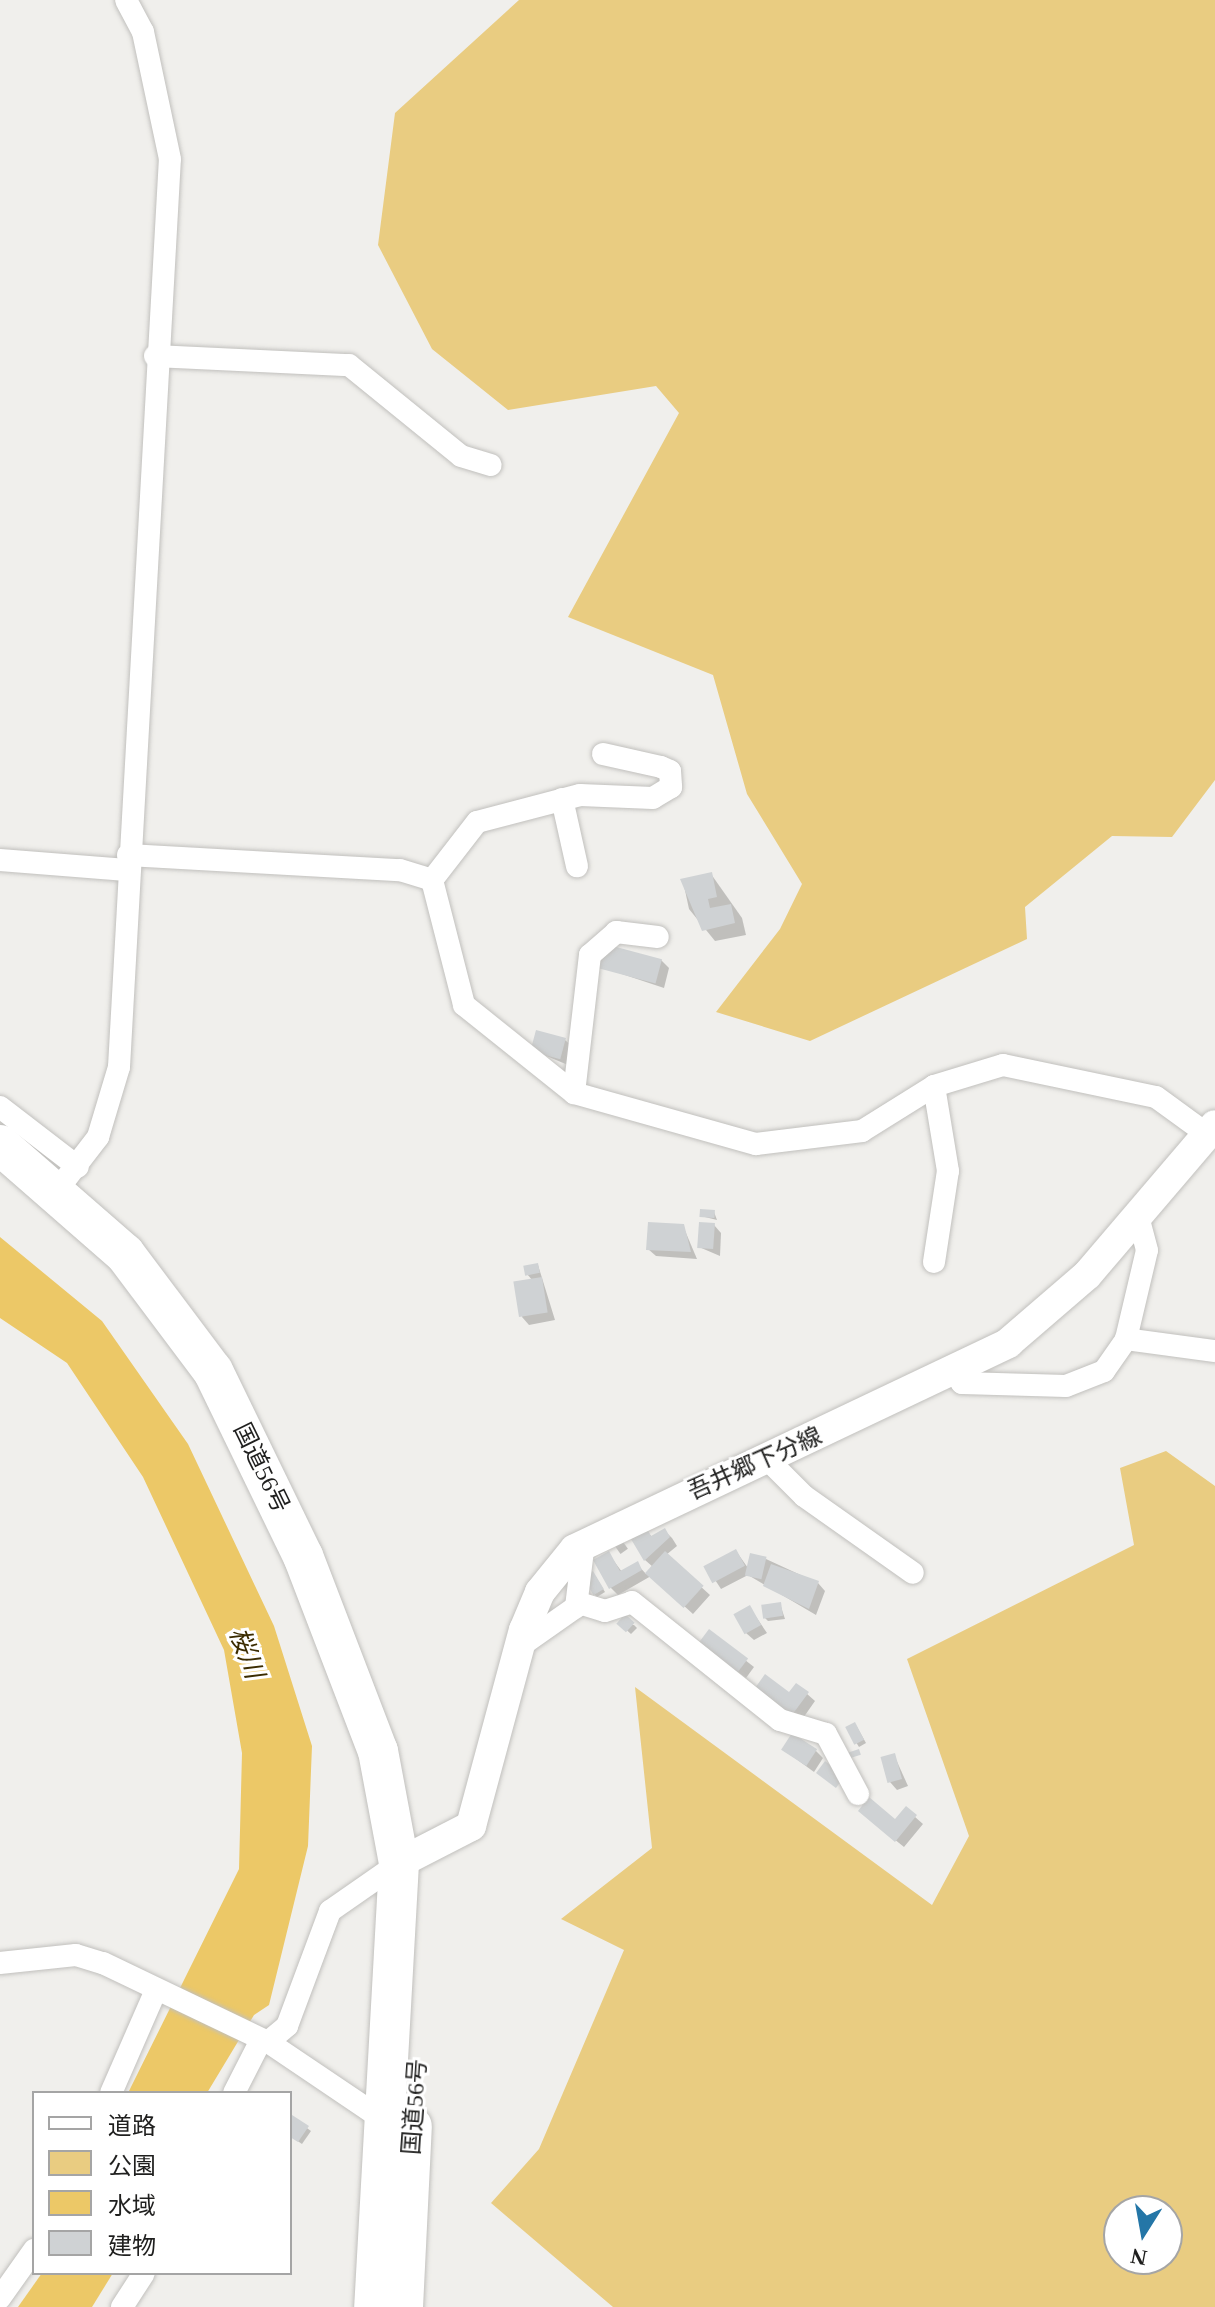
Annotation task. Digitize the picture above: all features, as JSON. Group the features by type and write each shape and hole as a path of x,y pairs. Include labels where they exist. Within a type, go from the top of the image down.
{"highway":[{"name":"国道56号","path":"0,1145 68,1178 170,1310 238,1420 343,1653 378,1751 399,1863 425,1936 403,2307"},
{"name":"国道56号","path":"374,2307 388,2123 399,1863"}],"main road":[{"name":"吾井郷下分線","path":"399,1863 471,1826 519,1647 540,1592 584,1542 955,1373 1038,1320 1138,1216 1211,1130"}],"street":[{"path":"0,1107 68,1178 108,1114 119,1067 155,356 170,159 143,32 126,0"},
{"path":"155,356 349,365 461,456 491,465"},
{"path":"603,754 670,771 671,787 653,798 599,793 562,799 466,828 432,880 464,1005 574,1093 756,1144 862,1131 934,1086 1003,1065 1030,1068 1156,1097 1211,1130"},
{"path":"562,799 577,866"},
{"path":"0,860 400,870 432,880"},
{"path":"574,1093 590,955 616,932 658,937"},
{"path":"934,1086 948,1171 934,1262"},
{"path":"955,1373 962,1383 1066,1386 1104,1371 1126,1339 1147,1250 1138,1216"},
{"path":"1126,1339 1215,1351"},
{"path":"767,1459 804,1496 913,1573"},
{"path":"519,1647 579,1603 584,1542"},
{"path":"579,1603 605,1611 632,1602 780,1720 826,1734 858,1794"},
{"path":"235,2091 259,2039 287,2026 330,1911 399,1863"},
{"path":"0,1963 76,1955 259,2039 388,2123"},
{"path":"112,2091 161,1993"},
{"path":"0,2298 32,2253"},
{"path":"122,2307 143,2275"}],"green space":[{"path":"519,0 1215,0 1215,780 1172,837 1112,836 1025,907 1027,939 810,1041 716,1012 780,929 802,884 747,794 713,675 568,617 679,413 656,386 508,410 432,349 378,245 395,113"},
{"path":"1166,1451 1215,1486 1215,2307 613,2307 491,2203 539,2149 624,1950 561,1919 652,1848 635,1687 932,1905 969,1836 907,1659 1134,1545 1120,1468"}],"water":[{"name":"桜川","path":"0,1237 102,1321 188,1444 274,1626 312,1746 308,1846 269,2005 254,2015 208,2091 129,2091 239,1869 242,1753 224,1650 143,1477 67,1363 0,1318"},
{"path":"41,2275 112,2275 92,2307 18,2307"}],"building":[{"path":"712,872 717,897 708,899 710,908 731,904 735,923 702,931 680,879"},
{"path":"605,944 662,959 656,983 599,968"},
{"path":"536,1030 566,1038 560,1059 530,1051"},
{"path":"700,1209 715,1210 714,1218 699,1217"},
{"path":"648,1222 684,1224 691,1252 646,1250"},
{"path":"699,1222 715,1223 713,1249 697,1248"},
{"path":"538,1263 540,1273 525,1276 523,1266"},
{"path":"542,1277 548,1313 519,1317 513,1282"},
{"path":"645,1525 651,1536 665,1528 670,1537 644,1561 628,1534"},
{"path":"736,1549 745,1566 712,1583 703,1566"},
{"path":"609,1551 620,1571 638,1561 642,1570 609,1589 593,1560"},
{"path":"665,1551 704,1586 684,1608 645,1573"},
{"path":"750,1553 767,1557 761,1579 745,1575"},
{"path":"771,1564 819,1581 809,1609 763,1586"},
{"path":"593,1571 604,1589 594,1595 583,1577"},
{"path":"781,1602 783,1616 763,1619 761,1605"},
{"path":"750,1605 761,1625 745,1634 733,1614"},
{"path":"625,1614 635,1623 626,1632 616,1624"},
{"path":"709,1629 748,1658 737,1673 698,1643"},
{"path":"765,1674 789,1692 796,1683 809,1692 792,1715 755,1688"},
{"path":"855,1722 864,1740 854,1745 845,1727"},
{"path":"792,1733 817,1749 806,1766 781,1750"},
{"path":"859,1749 861,1755 850,1758 849,1752"},
{"path":"895,1753 902,1779 887,1783 881,1757"},
{"path":"825,1761 845,1776 836,1788 816,1773"},
{"path":"869,1797 895,1819 906,1806 917,1815 895,1842 858,1811"},
{"path":"292,2115 309,2126 298,2142 292,2138"}]}
